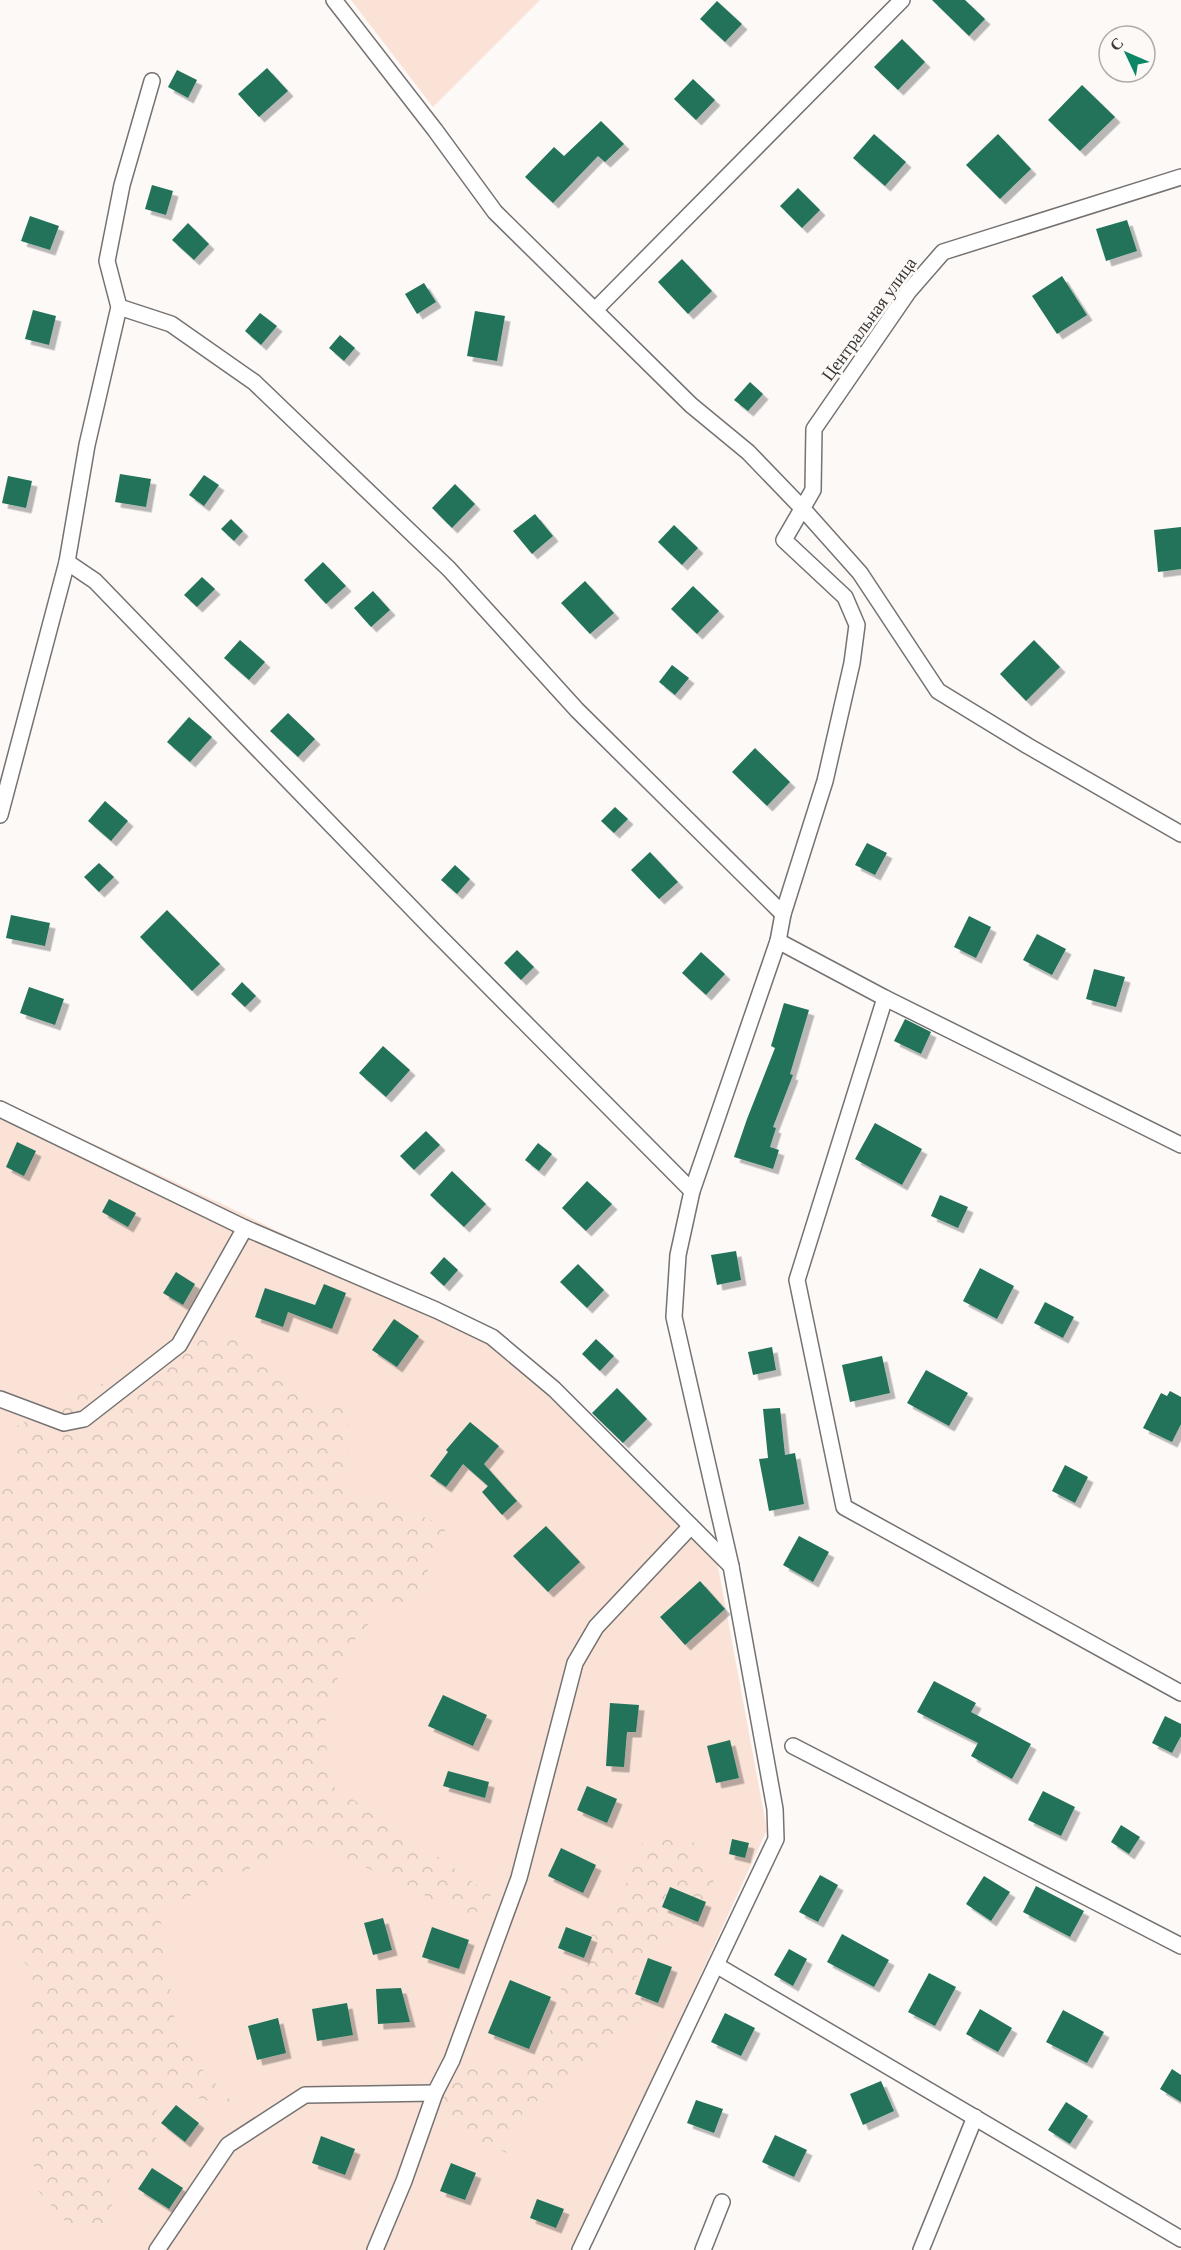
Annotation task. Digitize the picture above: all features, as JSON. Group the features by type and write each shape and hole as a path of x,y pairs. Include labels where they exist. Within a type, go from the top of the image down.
{"street":[{"path":"334,0 435,130 495,212 691,405 748,452 860,573 938,691 1181,834"},
{"path":"595,310 902,0"},
{"path":"0,815 67,562 87,445 120,307 107,261 122,185 152,81"},
{"name":"Центральная улица","path":"783,915 825,781 852,663 857,625 845,597 784,540 813,490 814,429 909,291 943,252 1181,177"},
{"path":"120,307 171,324 254,382 449,569 577,710 783,915 778,941 692,1191 678,1255 674,1317 731,1566 775,1809 776,1839 580,2250"},
{"path":"67,562 95,581 426,923 692,1191"},
{"path":"778,941 885,998 1181,1145"},
{"path":"885,998 797,1280 844,1507 1181,1694"},
{"path":"0,1109 244,1228 492,1336 554,1389 731,1566"},
{"path":"0,1399 64,1422 84,1419 179,1345 244,1228"},
{"path":"375,2250 404,2181 435,2093 452,2060 519,1878 575,1663 596,1627 691,1526"},
{"path":"793,1746 1181,1946"},
{"path":"716,1965 1181,2239"},
{"path":"157,2250 228,2145 305,2096 435,2093"},
{"path":"921,2250 975,2117"},
{"path":"703,2250 722,2202"}],"green space":[{"path":"351,0 540,0 433,107"},
{"path":"0,1100 239,1212 487,1334 661,1498 717,1561 767,1830 596,2203 571,2250 0,2250"},
{"path":"205,1332 240,1338 267,1363 302,1402 348,1404 347,1494 382,1501 447,1526 416,1598 382,1608 345,1651 325,1724 329,1784 412,1838 491,1895 470,1920 402,1883 307,1842 159,1910 178,2043 240,2110 163,2088 155,2116 157,2164 109,2173 114,2230 70,2227 35,2187 27,2030 33,1974 0,1927 0,1473 12,1488 17,1426"},
{"path":"646,1834 692,1840 714,1875 711,1903 689,1929 643,1953 631,1972 655,1987 627,2026 597,2061 565,2077 522,2114 507,2153 467,2137 435,2106 471,2064 515,2071 548,2039 562,1986 589,1939 629,1879"}],"building":[{"path":"932,0 965,0 985,19 969,36"},
{"path":"717,1 742,24 725,42 700,19"},
{"path":"902,39 925,62 898,90 874,67"},
{"path":"267,68 288,91 259,117 238,94"},
{"path":"177,70 197,80 188,98 168,87"},
{"path":"693,79 715,100 696,120 674,99"},
{"path":"1082,85 1115,117 1080,151 1048,120"},
{"path":"601,121 624,144 605,162 598,156 553,203 525,177 554,147 564,156"},
{"path":"874,134 906,162 885,186 853,158"},
{"path":"998,134 1031,169 1000,199 966,165"},
{"path":"152,185 173,191 166,215 145,209"},
{"path":"798,188 820,210 802,228 780,206"},
{"path":"30,216 59,226 50,250 21,241"},
{"path":"1127,220 1137,251 1106,261 1096,229"},
{"path":"188,223 209,244 194,260 172,240"},
{"path":"682,259 712,291 688,314 658,282"},
{"path":"1062,276 1087,315 1057,334 1032,296"},
{"path":"424,283 436,302 417,314 405,294"},
{"path":"33,310 56,316 49,345 25,339"},
{"path":"475,311 505,316 497,361 467,356"},
{"path":"260,313 277,326 261,345 245,331"},
{"path":"340,335 355,348 344,361 329,348"},
{"path":"750,382 763,394 748,411 734,400"},
{"path":"120,474 151,479 146,507 115,502"},
{"path":"204,475 219,485 204,506 189,495"},
{"path":"8,476 32,481 26,508 2,503"},
{"path":"455,484 475,504 452,528 432,508"},
{"path":"535,514 553,536 532,554 513,531"},
{"path":"231,519 243,531 234,541 221,529"},
{"path":"674,525 698,548 682,565 658,542"},
{"path":"1181,527 1181,569 1158,572 1154,530"},
{"path":"323,562 346,586 326,604 304,580"},
{"path":"202,577 215,589 197,607 184,595"},
{"path":"585,581 614,613 590,634 561,603"},
{"path":"693,586 719,611 697,634 671,609"},
{"path":"373,591 390,610 371,627 354,608"},
{"path":"240,640 265,662 249,680 224,658"},
{"path":"1034,640 1060,667 1026,701 1000,674"},
{"path":"672,665 689,678 675,695 659,682"},
{"path":"288,713 315,739 298,757 270,731"},
{"path":"189,717 212,737 190,762 167,742"},
{"path":"755,748 790,782 767,806 732,772"},
{"path":"105,801 128,821 111,841 88,821"},
{"path":"615,807 628,819 614,833 601,821"},
{"path":"867,843 887,853 875,875 855,865"},
{"path":"650,852 678,882 659,899 631,870"},
{"path":"99,863 114,877 99,892 84,877"},
{"path":"455,865 470,879 457,894 441,880"},
{"path":"167,910 220,964 192,991 140,937"},
{"path":"11,915 50,923 45,946 6,938"},
{"path":"969,916 991,927 976,958 954,947"},
{"path":"1037,934 1066,949 1052,975 1023,960"},
{"path":"517,950 534,967 521,980 504,963"},
{"path":"701,952 725,974 706,995 682,973"},
{"path":"1094,969 1125,977 1116,1007 1086,999"},
{"path":"242,982 256,996 245,1007 231,994"},
{"path":"29,987 64,999 55,1025 20,1013"},
{"path":"784,1003 809,1010 790,1074 793,1075 773,1127 776,1128 770,1147 779,1150 773,1169 734,1157 775,1048 771,1046"},
{"path":"905,1019 931,1032 921,1054 894,1041"},
{"path":"383,1046 410,1070 386,1097 359,1073"},
{"path":"875,1123 922,1149 902,1185 855,1159"},
{"path":"426,1131 440,1145 414,1170 400,1156"},
{"path":"17,1142 36,1151 24,1176 6,1167"},
{"path":"538,1143 552,1154 539,1171 525,1160"},
{"path":"452,1171 486,1204 464,1227 430,1195"},
{"path":"587,1181 612,1204 586,1231 562,1208"},
{"path":"940,1195 968,1207 958,1228 931,1216"},
{"path":"109,1199 136,1213 128,1227 102,1212"},
{"path":"736,1251 741,1280 717,1285 711,1255"},
{"path":"444,1257 458,1270 444,1286 430,1273"},
{"path":"578,1264 604,1290 587,1308 560,1282"},
{"path":"980,1268 1014,1286 997,1319 963,1301"},
{"path":"176,1272 195,1284 183,1305 163,1293"},
{"path":"324,1284 346,1293 332,1329 288,1312 283,1327 255,1317 265,1288 315,1305"},
{"path":"1045,1302 1074,1317 1063,1338 1034,1323"},
{"path":"394,1319 419,1336 397,1367 372,1350"},
{"path":"596,1339 614,1356 600,1371 582,1354"},
{"path":"772,1347 776,1370 753,1375 748,1352"},
{"path":"882,1356 890,1393 850,1402 842,1365"},
{"path":"926,1370 968,1393 949,1426 907,1403"},
{"path":"617,1388 647,1419 623,1443 592,1413"},
{"path":"1170,1391 1181,1397 1181,1424 1172,1442 1143,1428 1161,1393 1167,1396"},
{"path":"780,1408 785,1455 795,1453 804,1504 769,1511 759,1459 768,1458 763,1409"},
{"path":"470,1422 499,1446 484,1464 517,1501 502,1515 482,1492 488,1486 463,1464 446,1487 430,1476 448,1452 446,1450"},
{"path":"1065,1465 1088,1477 1075,1503 1052,1491"},
{"path":"546,1526 580,1562 548,1592 513,1556"},
{"path":"799,1536 829,1552 813,1582 783,1565"},
{"path":"700,1581 725,1609 685,1645 660,1617"},
{"path":"934,1681 976,1703 971,1712 1031,1744 1012,1779 971,1756 978,1743 917,1712"},
{"path":"443,1695 487,1715 473,1746 428,1726"},
{"path":"610,1703 639,1705 636,1732 627,1732 624,1767 606,1766"},
{"path":"1165,1716 1181,1724 1181,1736 1172,1753 1152,1743"},
{"path":"730,1740 739,1778 716,1783 707,1746"},
{"path":"448,1771 489,1782 485,1798 443,1786"},
{"path":"587,1786 617,1799 607,1823 577,1810"},
{"path":"1043,1791 1075,1807 1061,1836 1028,1820"},
{"path":"1121,1825 1140,1837 1129,1854 1111,1842"},
{"path":"732,1839 749,1843 745,1858 729,1854"},
{"path":"561,1848 596,1865 583,1893 548,1876"},
{"path":"820,1875 838,1885 818,1922 799,1912"},
{"path":"984,1876 1010,1892 991,1921 966,1904"},
{"path":"1036,1886 1084,1911 1070,1937 1023,1912"},
{"path":"670,1887 706,1902 698,1922 662,1907"},
{"path":"383,1918 392,1950 373,1955 364,1923"},
{"path":"432,1927 469,1940 459,1969 422,1957"},
{"path":"566,1927 592,1937 584,1958 558,1948"},
{"path":"842,1934 889,1960 874,1987 827,1962"},
{"path":"789,1949 807,1959 793,1986 774,1975"},
{"path":"648,1958 672,1967 658,2003 635,1994"},
{"path":"929,1973 956,1987 935,2026 908,2012"},
{"path":"510,1980 551,1997 529,2049 488,2033"},
{"path":"401,1988 410,2022 378,2024 376,1989"},
{"path":"347,2003 353,2035 317,2041 312,2009"},
{"path":"980,2009 1012,2028 998,2052 966,2034"},
{"path":"1063,2010 1104,2032 1087,2063 1046,2042"},
{"path":"725,2013 755,2028 741,2056 711,2042"},
{"path":"278,2018 286,2053 257,2060 248,2026"},
{"path":"1172,2069 1181,2075 1181,2102 1160,2089"},
{"path":"881,2081 894,2111 863,2125 850,2094"},
{"path":"696,2100 723,2109 714,2133 687,2123"},
{"path":"1066,2102 1088,2116 1070,2144 1048,2130"},
{"path":"176,2105 199,2123 185,2142 161,2123"},
{"path":"775,2135 807,2150 794,2177 762,2162"},
{"path":"321,2136 355,2149 345,2175 312,2163"},
{"path":"451,2163 476,2173 465,2200 440,2191"},
{"path":"152,2168 183,2188 169,2209 138,2189"},
{"path":"537,2199 564,2209 556,2228 530,2218"}]}
